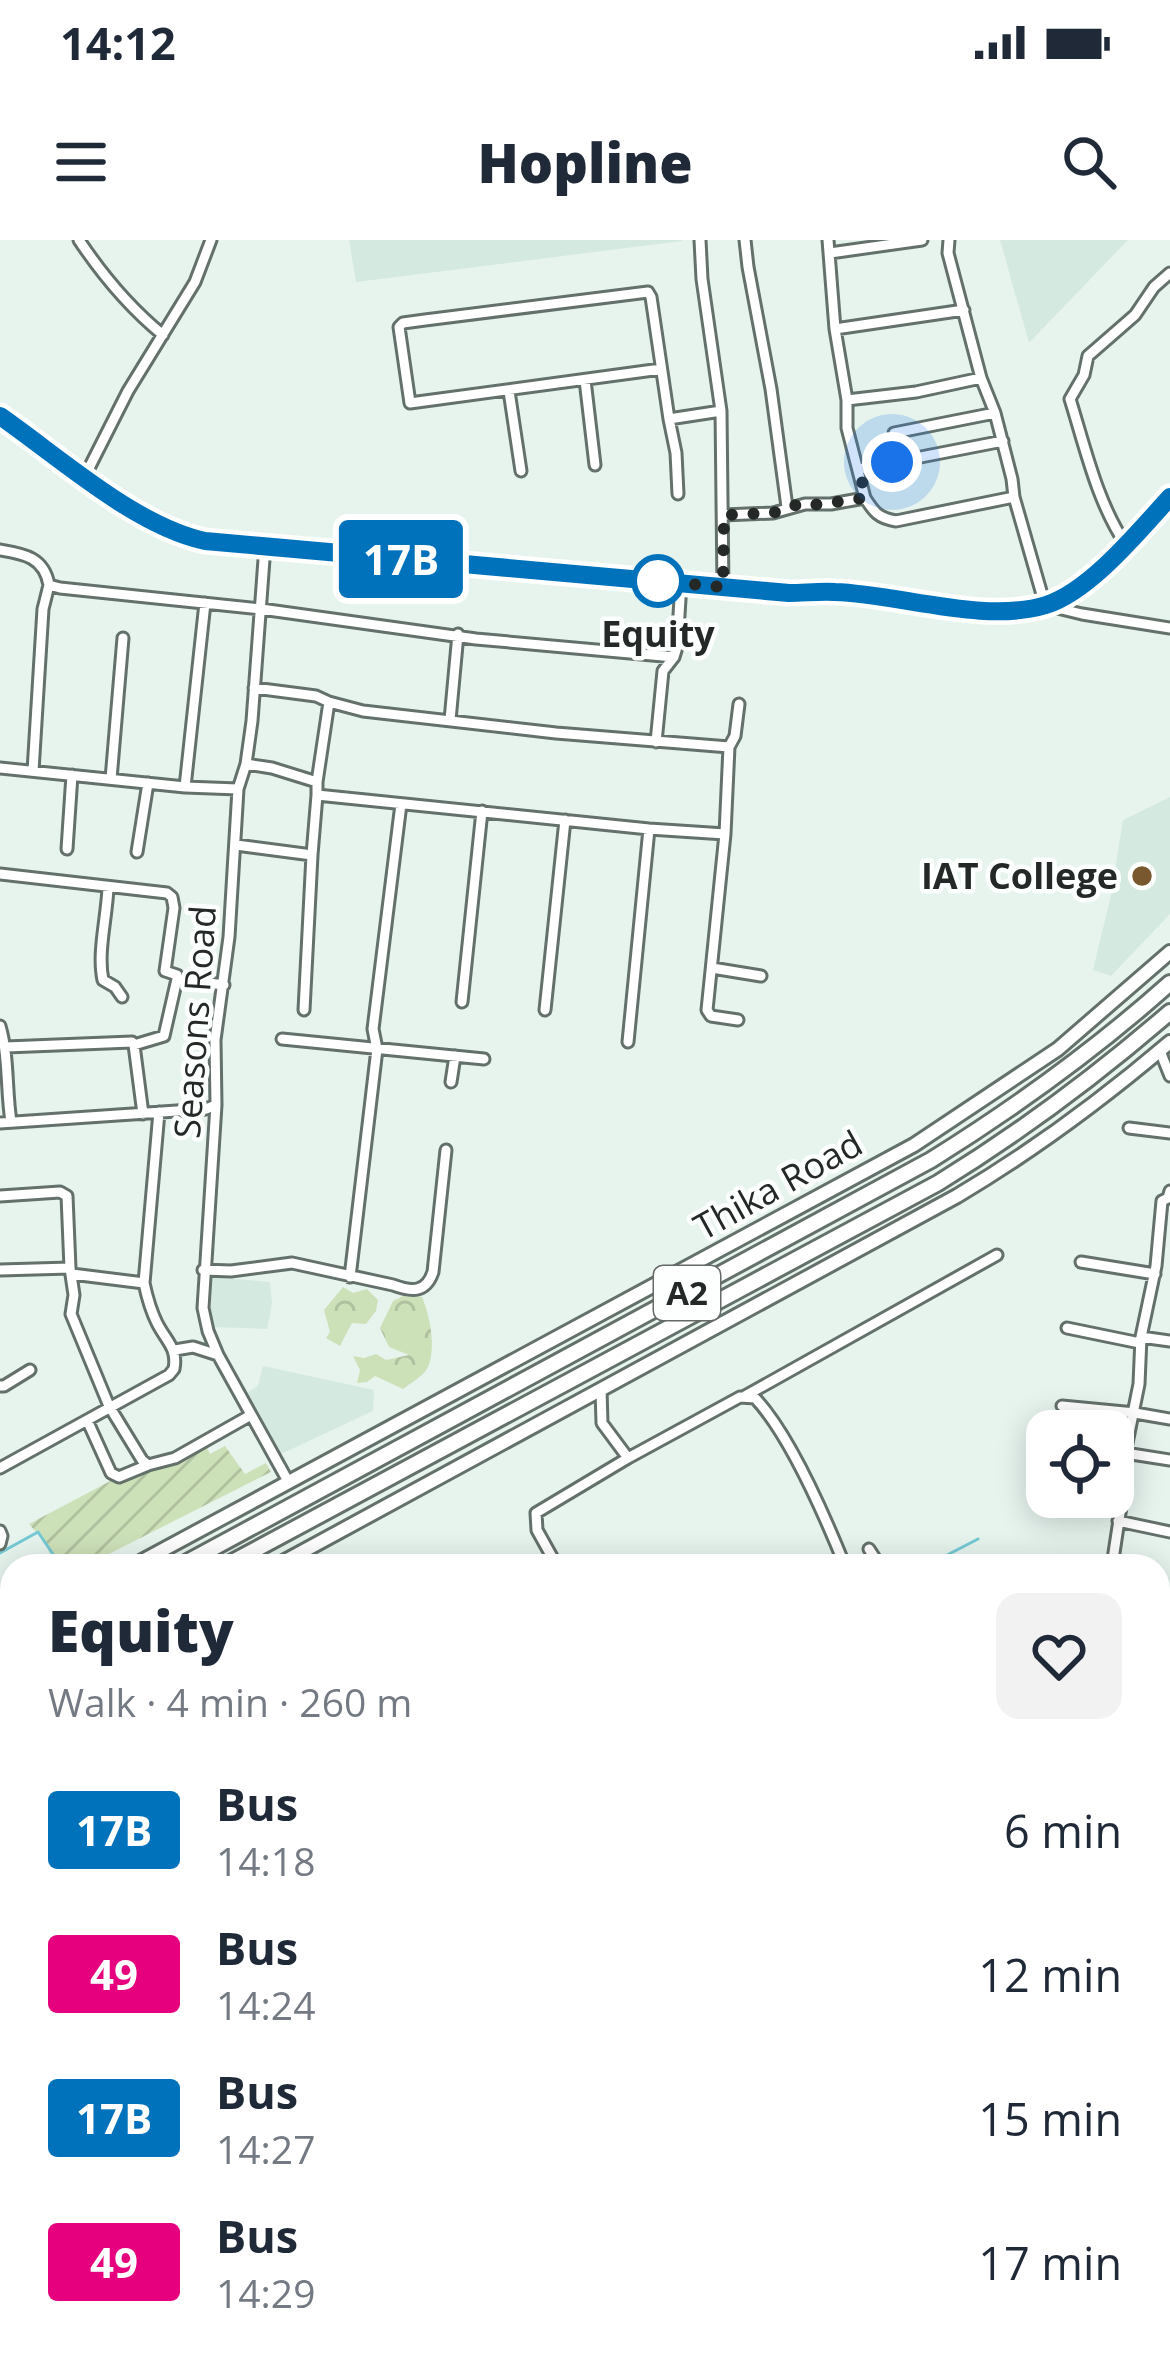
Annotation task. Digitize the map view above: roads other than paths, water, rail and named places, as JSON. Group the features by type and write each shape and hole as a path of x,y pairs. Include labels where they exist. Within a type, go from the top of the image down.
{"highway":[{"name":"Thika Road","path":"202,1554 932,1160 1026,1099 1170,983"},
{"name":"Thika Road","path":"247,1554 938,1183 1077,1090 1170,1012"}],"main road":[{"path":"0,416 146,517 187,537 789,593 836,592 974,610 1045,605 1069,594 1126,545 1170,497"},
{"name":"Thika Road","path":"156,1554 932,1135 1058,1049 1170,952"},
{"path":"298,1554 1018,1160 1165,1046"}],"street":[{"path":"79,240 113,287 163,335"},
{"path":"85,476 120,406 195,282 211,240"},
{"path":"700,240 721,411 723,587"},
{"path":"746,240 788,507"},
{"path":"827,240 847,428 873,512 896,520 1014,497"},
{"path":"830,254 922,240"},
{"path":"950,240 948,253 1045,605 1170,628"},
{"path":"1126,545 1102,494 1070,399 1084,375 1088,356 1135,314 1154,286 1170,273"},
{"path":"661,369 410,404 399,327 648,292 676,453 678,494"},
{"path":"835,328 964,310"},
{"path":"847,400 981,378"},
{"path":"585,380 595,465"},
{"path":"509,391 521,471"},
{"path":"669,418 721,411"},
{"path":"894,433 995,412"},
{"path":"860,470 1003,441"},
{"path":"724,515 773,513 865,498"},
{"name":"Seasons Road","path":"265,546 215,1040 204,1319 218,1355 289,1483"},
{"path":"0,550 27,554 39,561 49,577 33,771"},
{"path":"656,742 664,671 674,657 681,583"},
{"path":"49,584 476,638 674,657"},
{"path":"185,787 205,603"},
{"path":"450,720 458,634"},
{"path":"111,779 123,638"},
{"path":"254,688 316,696 363,711 729,747"},
{"path":"304,1010 317,782 329,702"},
{"path":"738,1020 708,1013 729,747 739,704"},
{"path":"246,764 317,782"},
{"path":"0,768 238,789"},
{"path":"67,849 71,775"},
{"path":"137,852 148,783"},
{"path":"317,795 725,833"},
{"path":"350,1277 377,1049 373,1029 401,804"},
{"path":"462,1002 482,811"},
{"path":"544,1010 565,820"},
{"path":"628,1042 649,829"},
{"path":"236,845 312,855"},
{"path":"0,874 170,895 174,901 165,971 177,975 177,980 164,1036 134,1045"},
{"path":"108,887 100,964 104,980 122,997"},
{"path":"712,968 761,976"},
{"path":"177,980 224,986"},
{"path":"0,1026 6,1047 6,1122 216,1105"},
{"path":"285,1053 284,1040 484,1059"},
{"path":"6,1047 132,1042 143,1114"},
{"path":"1165,1046 1170,1076"},
{"path":"451,1082 455,1056"},
{"path":"0,1468 169,1375 176,1361 176,1350 147,1302 145,1282 159,1112"},
{"path":"1129,1128 1170,1133"},
{"path":"203,1270 282,1263 408,1290 422,1288 433,1272 446,1150"},
{"path":"0,1196 60,1192 67,1196 74,1295 71,1314 109,1406 148,1465"},
{"path":"1134,1417 1162,1201 1169,1196"},
{"path":"550,1554 537,1530 536,1513 997,1255"},
{"path":"1081,1262 1170,1268"},
{"path":"0,1270 71,1271 145,1282"},
{"path":"1066,1328 1170,1341"},
{"path":"176,1350 193,1347 218,1355"},
{"path":"0,1386 30,1370"},
{"path":"601,1389 602,1423 628,1458"},
{"path":"746,1396 755,1398 768,1414 839,1554"},
{"path":"1062,1406 1170,1419"},
{"path":"87,1420 111,1473 119,1477 175,1458 251,1415"},
{"path":"1134,1454 1170,1460"},
{"path":"1114,1554 1118,1518"},
{"path":"1118,1521 1170,1532"},
{"path":"0,1532 0,1544"},
{"path":"869,1549 872,1554"}],"waterway":[{"path":"0,1553 38,1532 53,1554"},
{"path":"949,1554 978,1539"}],"place":[{"name":"Equity","path":"658,581"},
{"name":"IAT College","path":"1142,876"}]}
